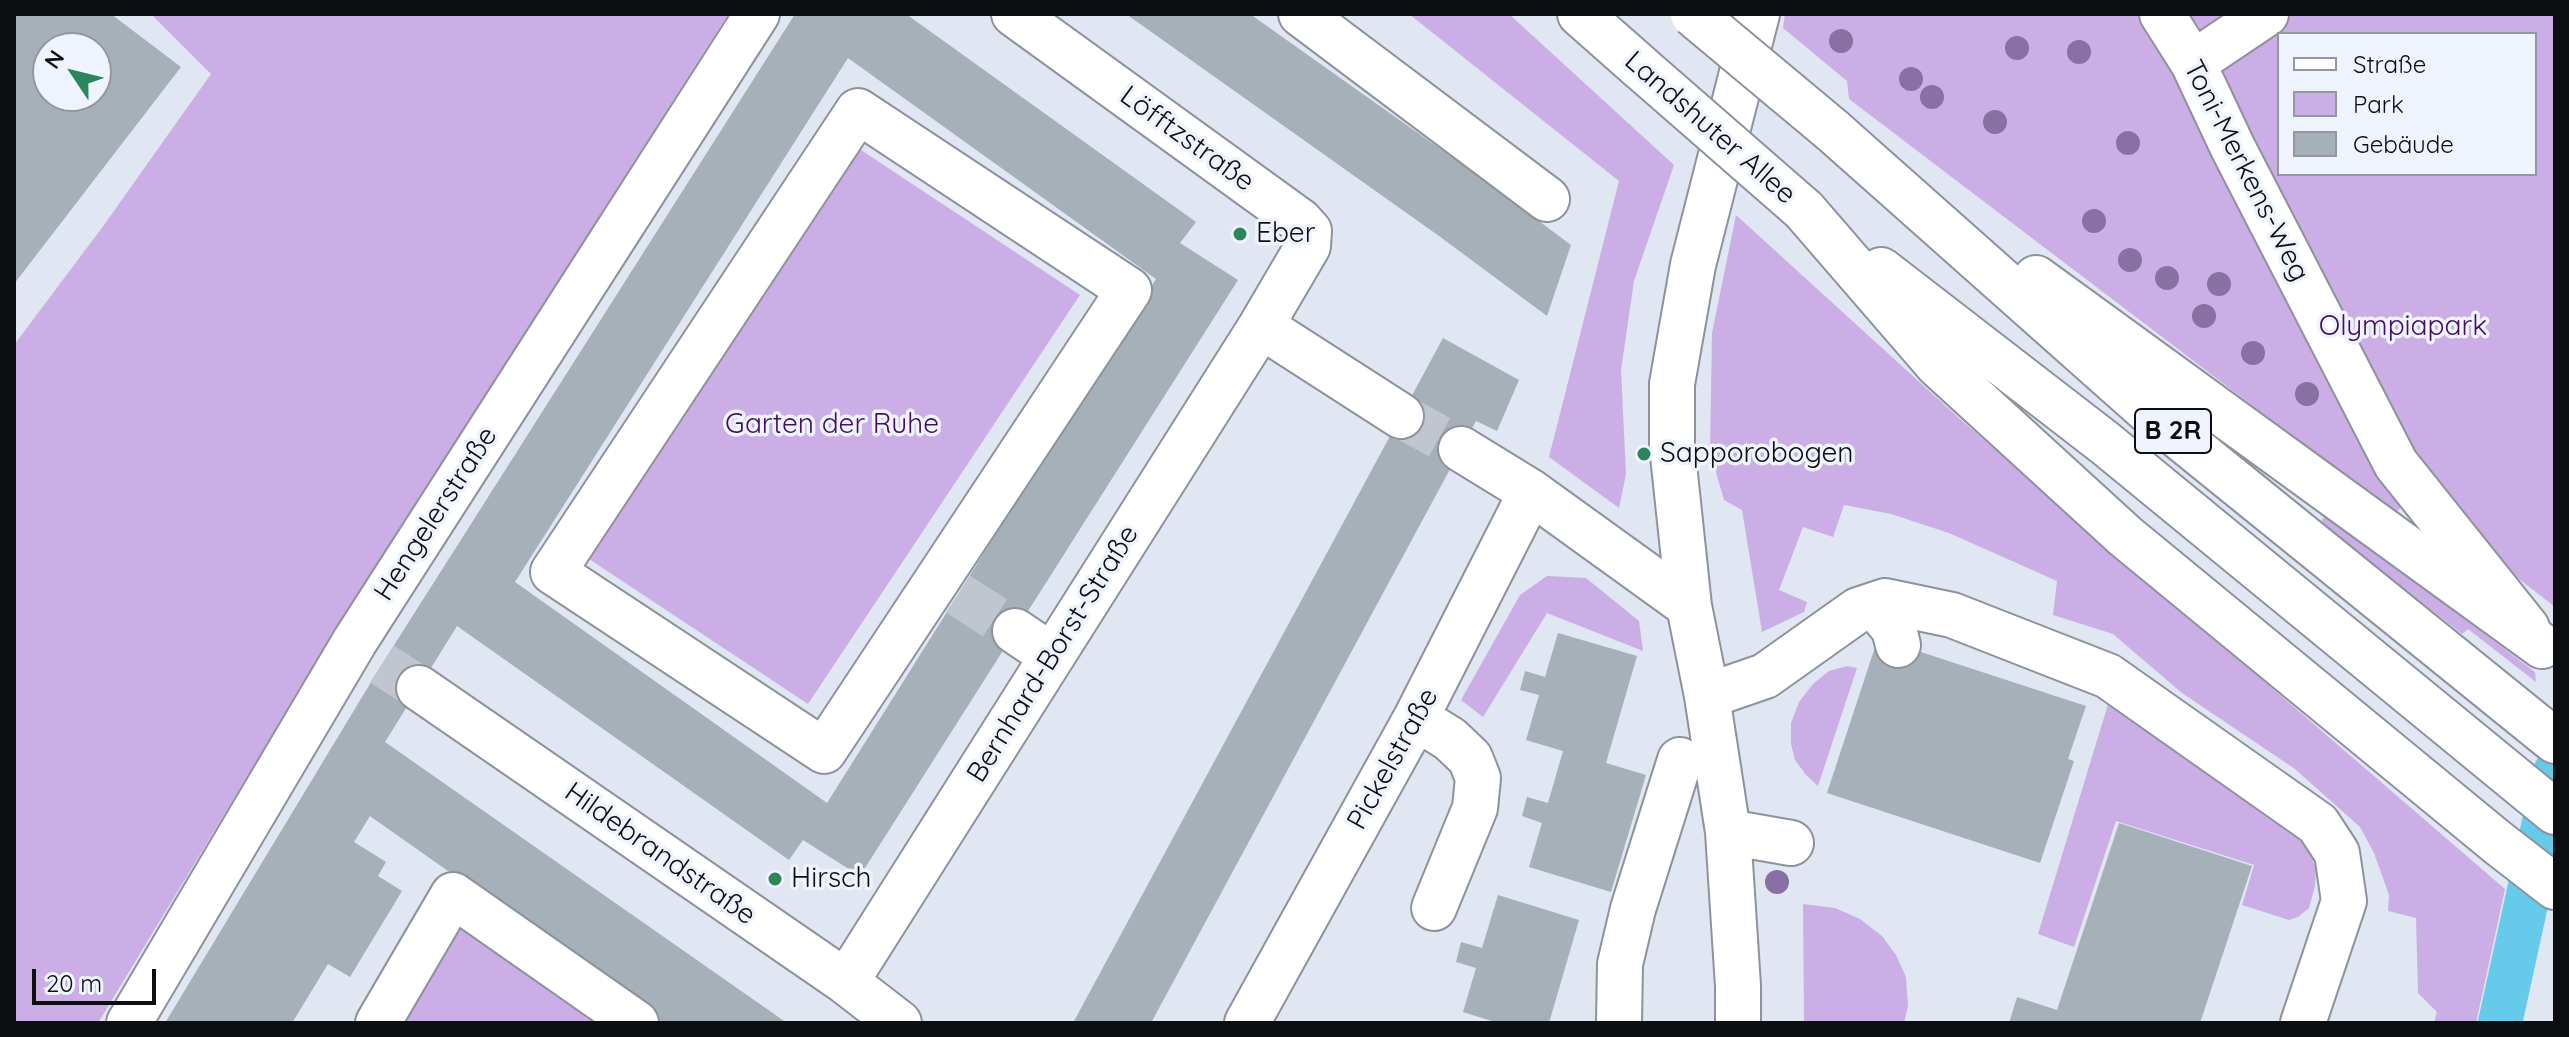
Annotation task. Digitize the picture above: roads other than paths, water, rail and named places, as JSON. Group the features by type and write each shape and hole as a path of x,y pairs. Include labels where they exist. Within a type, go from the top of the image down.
{"main road":[{"name":"Hengelerstraße","path":"129,1023 369,652 757,14"},
{"name":"Löfftzstraße","path":"1014,14 1300,221 1309,231 1308,246 1261,326"},
{"path":"1301,14 1547,199"},
{"name":"Landshuter Allee","path":"1580,14 1804,210"},
{"name":"B 2R","path":"1693,14 1832,130 2162,423 2540,730"},
{"path":"1738,1023 1728,832 1707,696 1689,606 1672,446 1672,384 1693,265 1757,14"},
{"name":"Toni-Merkens-Weg","path":"1832,130 2542,646 2396,464 2233,148 2193,63 2162,14"},
{"path":"2193,63 2266,14"},
{"path":"858,111 1129,290 948,587 824,751 553,572 858,111"},
{"path":"1804,210 1938,365 2102,514 2555,887"},
{"name":"B 2R","path":"1804,210 2105,443 2555,812"},
{"path":"1261,326 1401,416"},
{"name":"Bernhard-Borst-Straße","path":"846,982 1261,326"},
{"path":"1461,449 1531,492 1689,606"},
{"name":"Pickelstraße","path":"1247,1023 1416,718 1531,492"},
{"path":"1707,696 1765,676 1858,610 1885,601 1952,615 2076,684 2114,680 2318,824 2337,853 2344,901 2303,1023"},
{"path":"1874,605 1894,629 1898,645"},
{"path":"1015,631 1052,656"},
{"name":"Hildebrandstraße","path":"419,688 846,982 899,1023"},
{"path":"1416,718 1450,739 1470,758 1478,778 1475,808 1434,908"},
{"path":"1619,1023 1620,964 1633,909 1680,760"},
{"path":"1728,832 1791,843"},
{"path":"378,1023 453,895 636,1023"}],"waterway":[{"path":"2500,1023 2555,772"}],"tunnel":[{"path":"1401,416 1461,449"},
{"path":"958,594 1015,631"},
{"path":"382,664 419,688"}],"place":[{"name":"Eber","path":"1240,234"},
{"name":"Sapporobogen","path":"1644,454"},
{"name":"Hirsch","path":"775,879"}],"park label":[{"name":"Olympiapark","path":"2403,327"},
{"name":"Garten der Ruhe","path":"832,425"}]}
